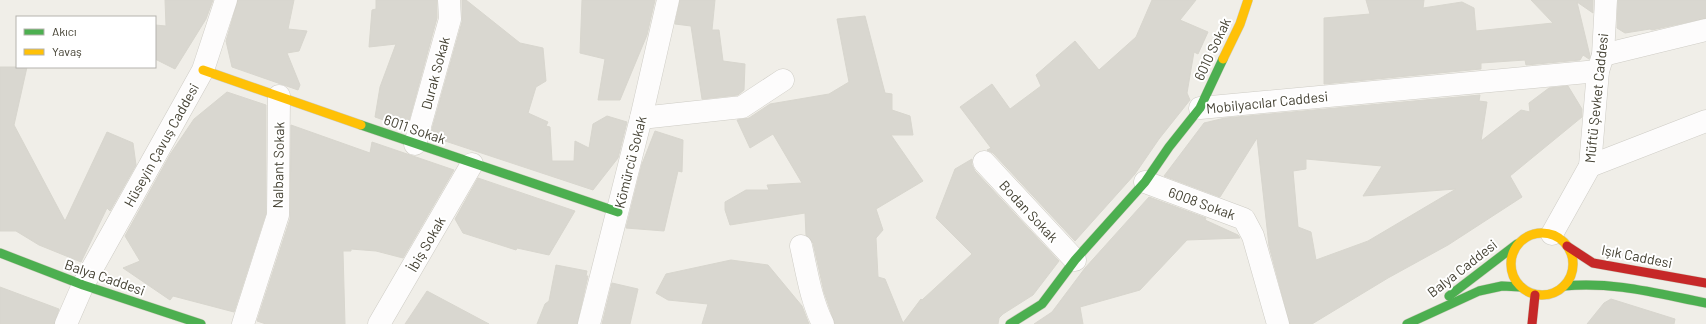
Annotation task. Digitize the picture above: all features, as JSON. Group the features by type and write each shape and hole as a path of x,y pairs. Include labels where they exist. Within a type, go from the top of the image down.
{"main road":[{"name":"6010 Sokak","path":"1200,108 1240,24 1248,0"},
{"name":"6011 Sokak","path":"203,70 472,164 618,212"},
{"name":"Mobilyacılar Caddesi","path":"1010,324 1042,304 1075,260 1145,182 1169,147 1200,108"},
{"path":"1543,232 1560,240 1572,254 1573,270 1564,286 1556,293 1545,296 1535,295 1521,287 1511,272 1510,262 1512,253 1517,244 1524,237 1543,232"},
{"name":"Işık Caddesi","path":"1560,240 1593,263 1706,283"},
{"name":"Balya Caddesi","path":"1425,316 1517,244"},
{"name":"Balya Caddesi","path":"0,253 83,285 201,324"},
{"path":"1564,286 1582,283 1603,284 1706,303"},
{"name":"Balya Caddesi","path":"1407,324 1461,298 1487,289 1502,286 1521,287"},
{"path":"1532,324 1535,295"}],"street":[{"name":"Hüseyin Çavuş Caddesi","path":"66,324 83,285 203,70 226,0"},
{"name":"Durak Sokak","path":"415,144 450,19 449,0"},
{"name":"Kömürcü Sokak","path":"589,324 641,118 668,0"},
{"name":"Müftü Şevket Caddesi","path":"1560,240 1590,166 1606,0"},
{"name":"Mobilyacılar Caddesi","path":"1200,108 1600,63 1706,30"},
{"path":"641,118 742,107 783,80"},
{"name":"Nalbant Sokak","path":"244,324 278,215 279,96"},
{"path":"1590,166 1706,121"},
{"name":"Bodan Sokak","path":"984,162 1075,260"},
{"name":"İbiş Sokak","path":"379,324 472,164"},
{"name":"6008 Sokak","path":"1145,182 1244,219 1253,236 1278,324"},
{"path":"801,246 810,287 818,314 823,324"}],"building":[{"path":"165,0 213,0 206,19 175,69 156,60 156,25 166,26"},
{"path":"238,0 294,0 288,29 307,31 299,51 287,53 300,85 298,90 232,67 226,41"},
{"path":"376,0 437,0 437,18 407,128 375,117 380,87 396,44 369,47 372,10 376,9"},
{"path":"462,0 466,0 520,43 543,48 546,81 536,87 528,113 548,122 546,126 550,127 552,161 574,161 575,141 589,148 593,124 607,116 627,122 618,158 593,190 430,136 462,22"},
{"path":"582,0 655,0 647,35 620,100 598,100 605,59 580,53"},
{"path":"680,0 715,0 712,30 719,30 723,61 745,64 744,90 738,95 702,99 691,26 675,24"},
{"path":"1152,0 1196,0 1180,20 1208,32 1198,54 1194,52 1187,93 1190,100 1159,139 1135,174 1075,241 993,153 987,150 991,148 960,107 992,84 1010,109 1041,86 1036,75 1075,41 1099,70 1136,37"},
{"path":"1366,0 1424,0 1423,8 1462,2 1474,8 1476,31 1553,23 1531,0 1593,0 1593,13 1577,2 1590,56 1589,59 1583,55 1580,60 1526,65 1525,60 1481,63 1481,69 1324,84 1324,18 1370,14"},
{"path":"1618,0 1706,0 1706,18 1652,30 1650,29 1625,33 1617,28"},
{"path":"865,16 885,93 892,94 892,110 910,116 913,135 891,135 923,181 876,209 883,230 876,238 878,277 885,279 903,323 921,299 922,300 972,254 936,218 955,169 972,159 972,165 975,171 1059,261 1033,295 1003,314 999,318 998,324 835,324 824,292 813,243 806,235 805,213 730,225 725,210 725,202 746,190 769,190 767,185 802,183 773,134 750,148 737,120 749,118 770,104 829,94 849,82 837,19"},
{"path":"0,67 27,68 14,125 65,221 107,132 133,143 136,165 110,211 107,208 81,262 39,245 16,231 0,231"},
{"path":"1568,86 1582,109 1582,117 1510,176 1522,197 1448,245 1388,278 1312,324 1290,324 1269,246 1257,138 1220,197 1164,176 1204,123 1225,118 1480,95 1479,101 1487,102 1481,141 1521,110 1530,112 1529,103 1549,88","holes":["1306,159 1382,166 1363,196 1456,189 1368,241 1316,260 1311,232 1298,227 1293,171 1306,169"]},
{"path":"227,92 266,105 266,213 234,312 173,296 170,300 123,268 140,261 125,236 171,153 194,119"},
{"path":"291,125 370,153 372,142 454,170 403,258 376,251 351,249 351,251 343,251 345,324 266,324 257,321 290,219"},
{"path":"655,131 683,140 682,172 678,171 664,231 626,228 642,164"},
{"path":"478,178 575,211 549,255 517,248 516,250 463,233 455,219"},
{"path":"1149,197 1206,218 1205,220 1238,235 1240,238 1187,240 1140,290 1080,307 1083,324 1034,324 1052,312 1085,268"},
{"path":"731,260 768,265 802,306 809,324 702,324 708,304 668,300 656,293 666,274"},
{"path":"556,265 587,271 586,276 588,276 577,324 537,324 545,304 549,301"},
{"path":"612,283 638,289 630,324 602,324"},
{"path":"0,287 59,309 54,324 0,324"},
{"path":"427,291 489,324 405,324"},
{"path":"1611,299 1675,319 1674,324 1587,324 1604,303"}],"traffic: fast":[{"path":"1010,324 1042,304 1075,260 1145,182 1169,147 1200,108 1223,59"},
{"path":"361,125 618,212"},
{"path":"1449,296 1517,244"},
{"path":"0,253 83,285 201,324"},
{"path":"1564,286 1600,285 1636,289 1706,303"},
{"path":"1407,324 1479,291 1502,286 1521,287"}],"traffic: slow":[{"path":"1223,59 1240,24 1248,0"},
{"path":"203,70 361,125"},
{"path":"1536,233 1548,233 1564,242 1571,252 1573,264 1571,276 1564,286 1548,295 1536,295 1525,290 1516,281 1511,270 1511,258 1516,247 1525,238 1536,233"}],"traffic: jam":[{"path":"1567,246 1593,263 1706,283"},
{"path":"1532,324 1535,295"}]}
